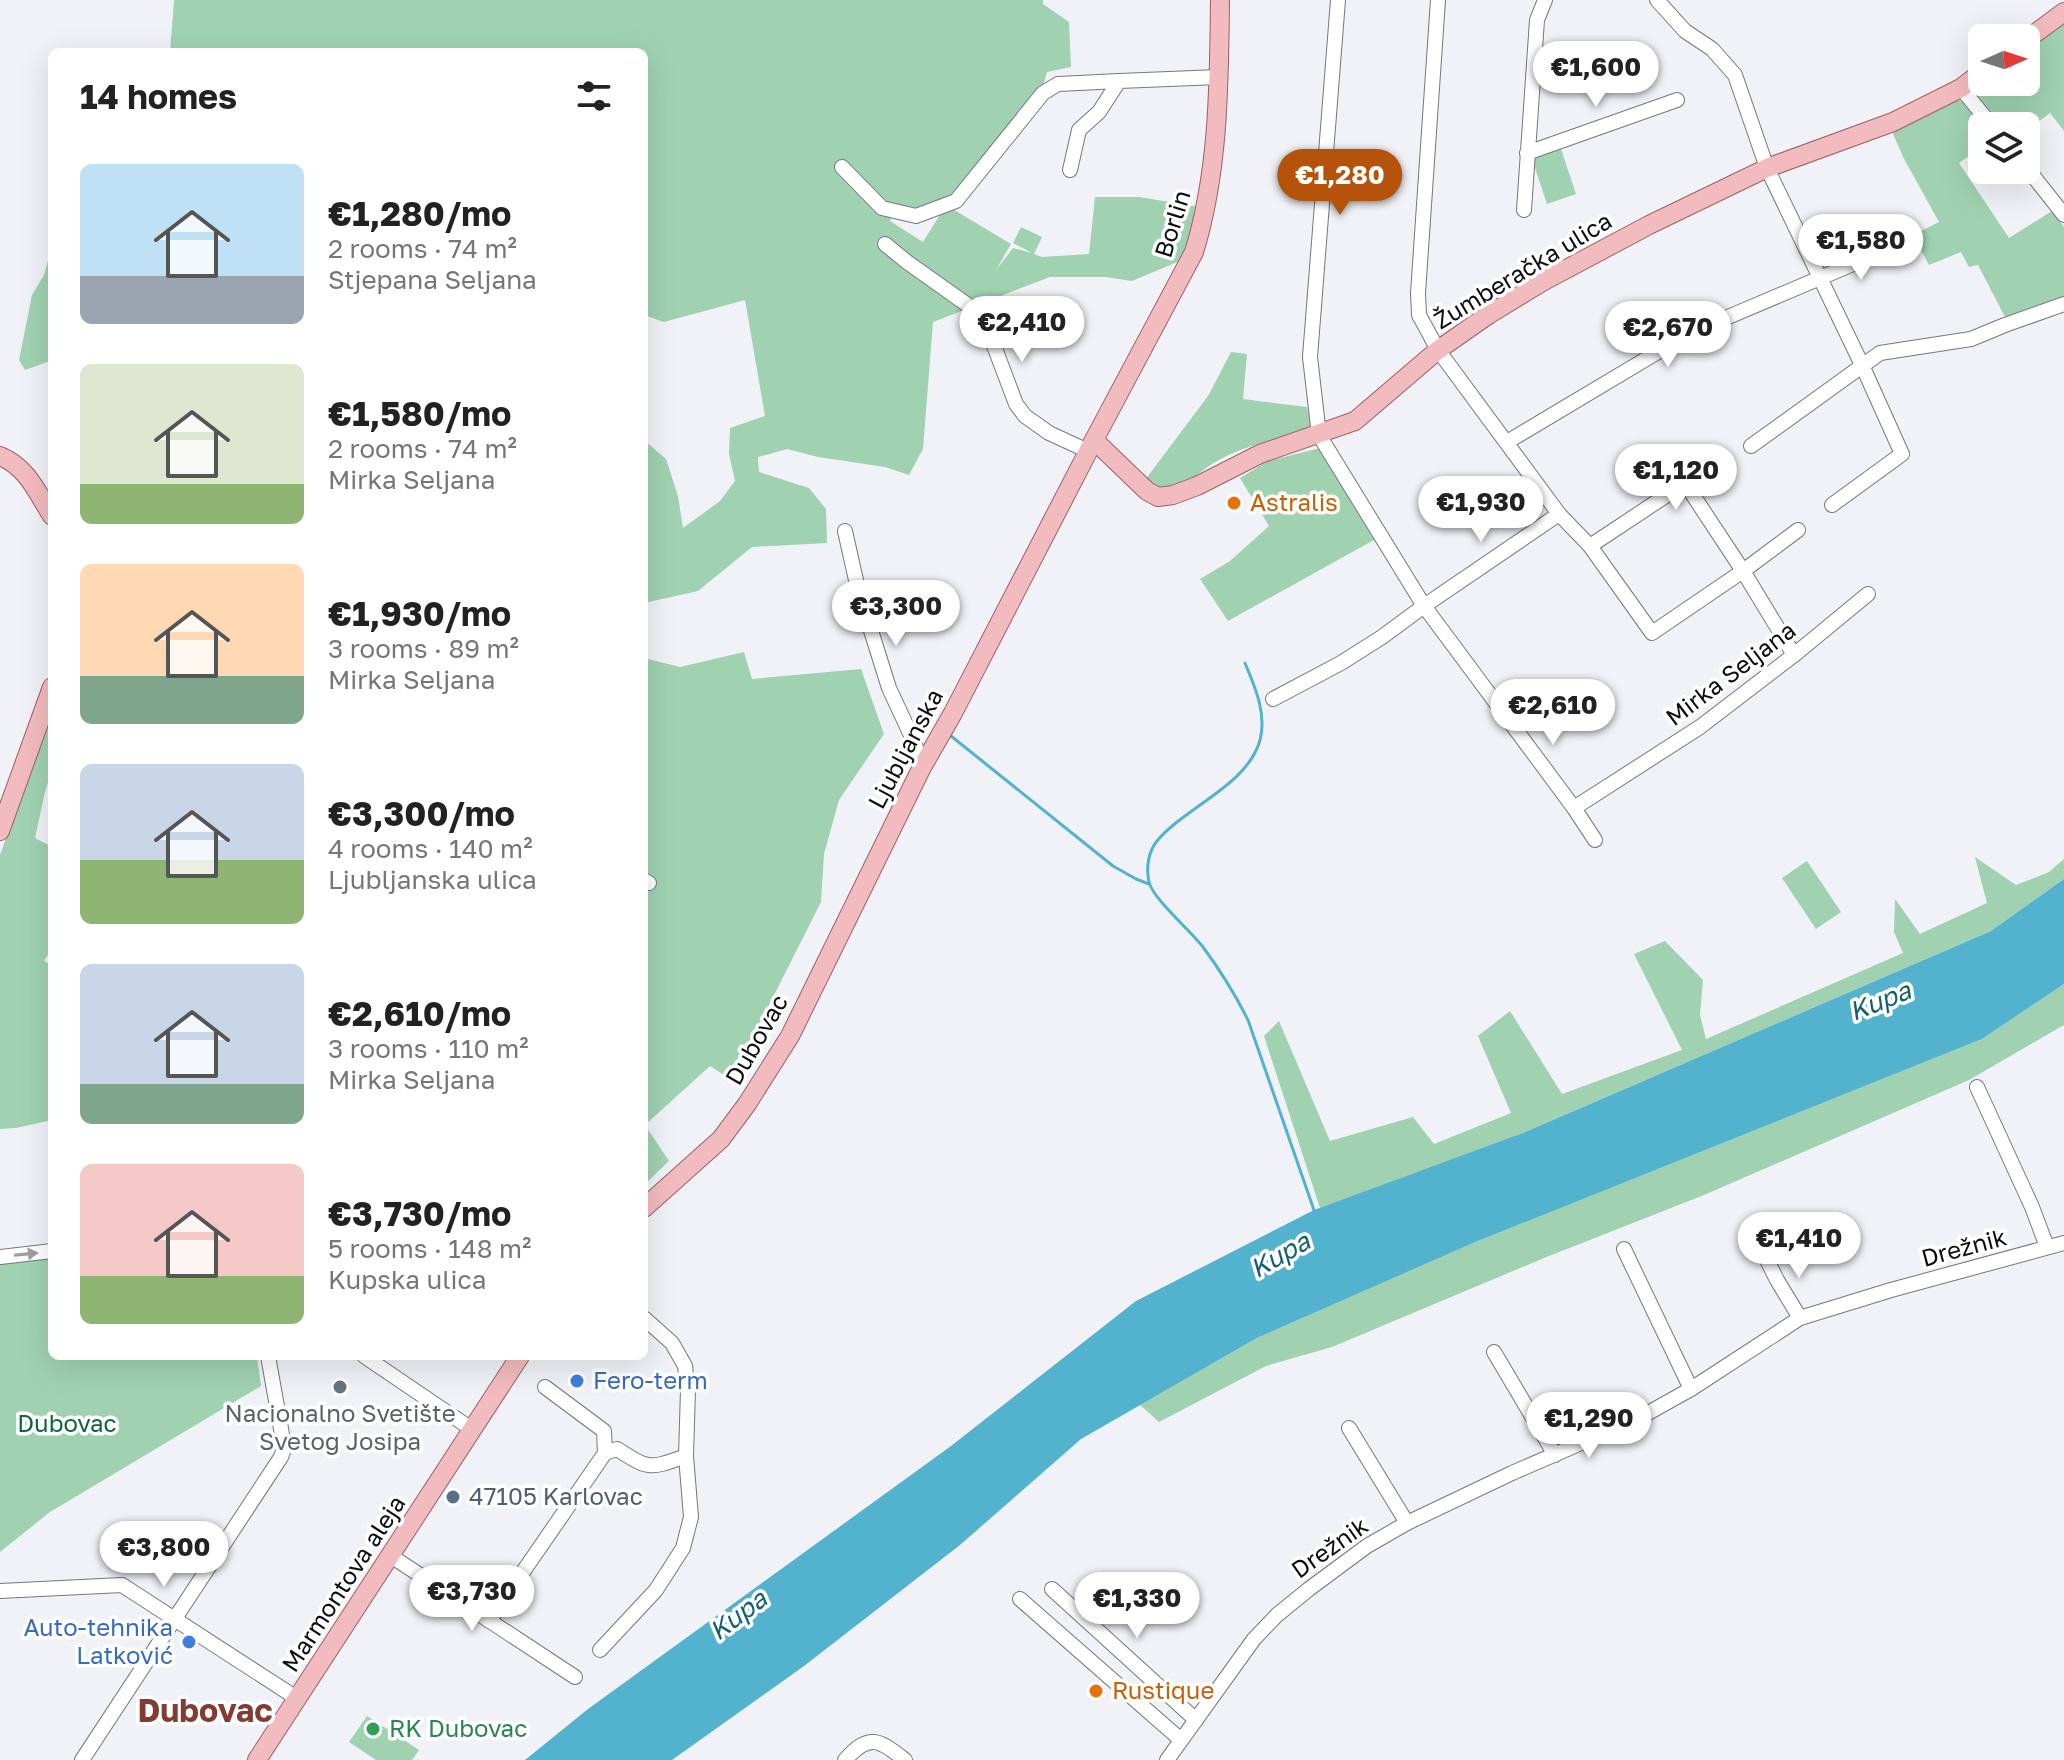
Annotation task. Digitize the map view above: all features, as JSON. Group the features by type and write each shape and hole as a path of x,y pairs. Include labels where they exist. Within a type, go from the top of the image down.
{"main road":[{"name":"Borlin","path":"1091,446 1194,252 1203,223 1210,190 1219,77 1220,0"},
{"path":"2040,30 2064,12"},
{"name":"Žumberačka ulica","path":"1091,446 1158,497 1197,486 1260,454 1355,421 1438,350 1542,282 1649,225 1767,168 1893,122 1968,83"},
{"name":"Ljubljanska","path":"872,867 1091,446"},
{"path":"0,456 18,465 48,510"},
{"path":"0,831 48,698"},
{"name":"Dubovac","path":"648,1204 721,1139 754,1093 790,1036 872,867"},
{"path":"473,1430 517,1360"},
{"name":"Marmontova aleja","path":"257,1760 473,1430"}],"street":[{"path":"1338,0 1310,357 1319,435 1424,606 1595,840"},
{"path":"1438,0 1418,293 1419,315 1438,350 1559,514 1590,546 1652,633 1798,530"},
{"path":"1524,210 1537,20 1545,0"},
{"path":"1657,0 1685,31 1712,49 1735,75 1767,168 1902,454 1832,505"},
{"path":"842,167 882,208 916,216 956,201 1043,93 1058,84 1219,77"},
{"path":"1070,170 1079,130 1099,112 1119,81"},
{"path":"1961,88 1981,112"},
{"path":"1527,153 1677,100"},
{"path":"2039,184 2064,215"},
{"path":"885,244 976,311 996,351 1016,404 1025,416 1049,433 1091,446"},
{"path":"1507,442 1688,334 1886,250"},
{"path":"1751,446 1880,353 1971,339 2064,304"},
{"path":"1590,546 1685,483 1794,655"},
{"path":"1273,699 1361,650 1559,514"},
{"path":"845,531 858,589 889,688 915,744 921,769"},
{"name":"Mirka Seljana","path":"1574,808 1700,727 1868,594"},
{"name":"Drežnik","path":"1977,1087 2047,1247"},
{"name":"Drežnik","path":"1167,1760 1254,1639 1277,1615 1367,1546 1407,1523 1641,1417 1691,1389 1800,1318 2064,1243"},
{"path":"1624,1249 1691,1389"},
{"path":"0,1257 48,1251"},
{"path":"1766,1258 1800,1318"},
{"path":"600,1650 656,1590 683,1548 691,1517 686,1456 688,1390 685,1366 672,1343 648,1322"},
{"path":"1494,1352 1555,1455"},
{"path":"82,1760 284,1449 269,1360"},
{"path":"370,1360 473,1430"},
{"path":"545,1387 604,1431 605,1453"},
{"path":"1349,1428 1407,1523"},
{"path":"489,1621 605,1453 617,1449 639,1463 654,1467 686,1456"},
{"path":"391,1556 575,1677"},
{"path":"0,1591 122,1585 298,1699"},
{"path":"1052,1589 1196,1720"},
{"path":"1020,1599 1181,1740"},
{"path":"845,1760 855,1749 872,1741 884,1744 905,1760"}],"green space":[{"path":"174,0 1043,0 1043,4 1069,22 1071,67 1047,72 1042,90 953,198 918,214 895,212 890,221 923,242 946,205 1011,244 996,270 1013,248 1032,253 1013,243 1021,227 1042,237 1034,254 1042,257 1089,254 1095,197 1139,197 1195,206 1194,228 1182,260 1132,281 1106,277 1050,277 933,322 923,449 909,475 885,467 787,449 758,457 759,472 809,488 826,509 827,543 752,547 698,591 648,602 648,443 666,459 678,496 683,528 720,501 735,481 729,454 730,428 765,416 745,300 664,322 648,316 648,48 170,48"},
{"path":"2064,20 2064,131 2050,113 2040,120 2040,112 1987,112 1974,96 2040,96 2040,39"},
{"path":"1954,99 1964,102 1972,112 1968,112 1968,157 1959,163 1968,176 1968,184 1973,184 2009,238 2052,211 2064,227 2064,298 2005,317 1978,265 1969,267 1961,252 1929,265 1913,235 1939,222 1891,129"},
{"path":"1561,149 1576,194 1547,204 1532,159"},
{"path":"48,260 48,362 25,370 19,360 32,295 44,275"},
{"path":"1231,352 1247,354 1243,399 1307,407 1312,429 1239,451 1217,461 1183,484 1157,490 1145,480 1208,396"},
{"path":"1320,448 1374,540 1228,621 1200,579 1230,561 1269,526 1240,478 1268,461"},
{"path":"744,652 752,679 861,669 884,734 839,800 824,854 821,902 755,1033 727,1077 710,1066 648,1122 648,659 680,667"},
{"path":"48,716 48,783 35,838 48,845 48,954 44,961 48,964 48,1121 0,1129 0,855"},
{"path":"1975,857 2016,885 2049,872 2064,859 2064,879 1991,931 1511,1138 1320,1208 1264,1036 1279,1021 1330,1141 1413,1117 1434,1144 1511,1113 1478,1036 1510,1011 1562,1094 1682,1050 1634,954 1665,941 1703,980 1700,1015 1706,1039 1903,953 1894,932 1895,899 1920,934 1987,903"},
{"path":"1807,861 1841,912 1816,929 1782,878"},
{"path":"2064,984 2064,1025 1969,1080 1704,1195 1332,1347 1266,1366 1159,1422 1140,1405 1257,1338 1474,1242 1982,1039"},
{"path":"648,1130 669,1161 648,1181"},
{"name":"Dubovac","path":"48,1258 48,1360 258,1360 261,1386 50,1512 0,1552 0,1262"},
{"name":"RK Dubovac","path":"367,1716 419,1750 412,1760 376,1760 349,1742"}],"water":[{"name":"Kupa","path":"2064,879 2064,984 1982,1039 1475,1242 1257,1338 1081,1439 960,1545 804,1666 672,1760 525,1760 588,1709 951,1446 1136,1301 1314,1210 1523,1133 1991,931"}],"waterway":[{"path":"1245,663 1259,701 1262,720 1260,740 1253,756 1230,783 1183,817 1157,841 1150,855 1148,877 1157,897 1209,956 1248,1020 1315,1213"},
{"path":"951,736 1113,866 1149,884"}],"place":[{"name":"Astralis","path":"1234,503"},
{"name":"Fero-term","path":"577,1381"},
{"name":"Nacionalno Svetište Svetog Josipa","path":"340,1387"},
{"name":"47105 Karlovac","path":"453,1497"},
{"name":"Auto-tehnika Latković","path":"189,1642"},
{"name":"Rustique","path":"1096,1691"},
{"name":"RK Dubovac","path":"373,1729"}],"district":[{"name":"Dubovac","path":"205,1711"}]}
